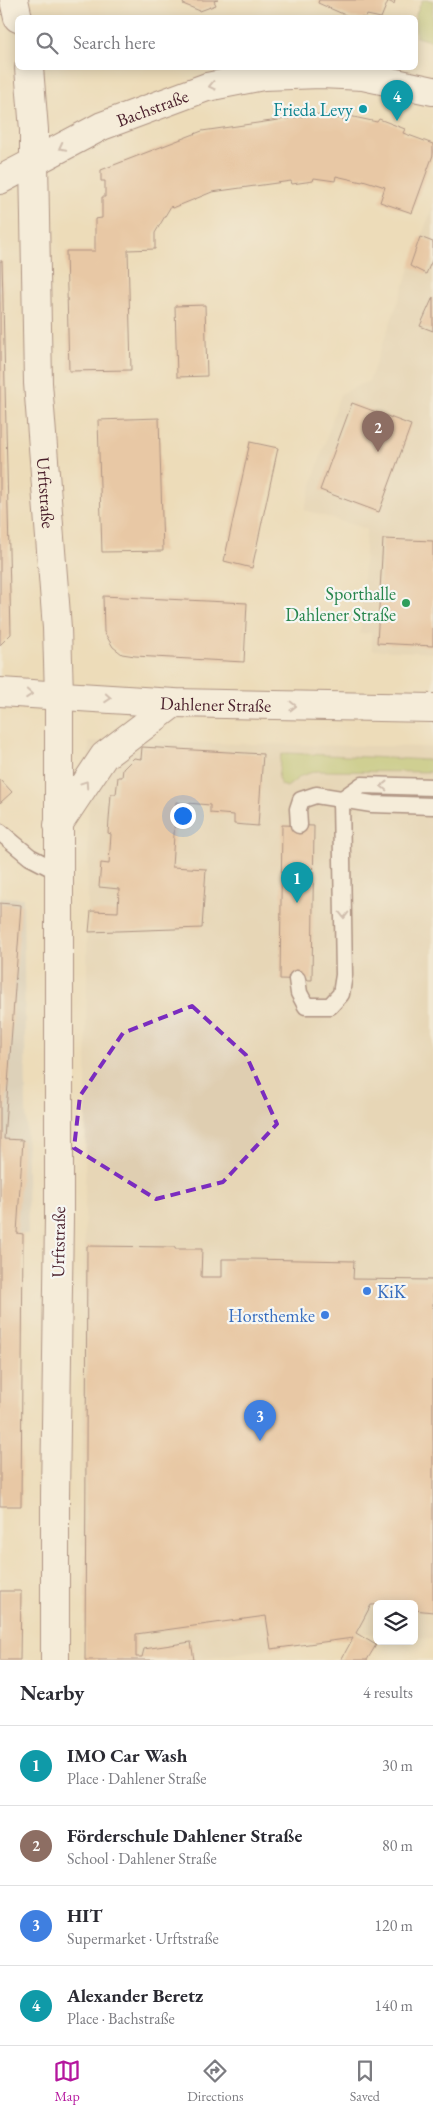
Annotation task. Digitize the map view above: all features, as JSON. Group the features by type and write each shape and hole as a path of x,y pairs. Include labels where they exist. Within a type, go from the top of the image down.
{"street":[{"path":"14,0 17,15"},
{"name":"Urftstraße","path":"29,70 34,112 38,383 57,628 59,695 59,1218 55,1660"},
{"name":"Bachstraße","path":"0,180 102,126 198,90 263,76 321,74 363,76 433,91"},
{"name":"Dahlener Straße","path":"0,692 174,703 433,708"},
{"path":"58,825 104,756 174,703"}],"lane":[{"path":"342,800 362,785 433,787"},
{"path":"299,825 298,809 301,800 316,795 372,804 433,806"},
{"path":"297,979 299,993 306,1006 330,1006 341,994 344,975 342,800"},
{"path":"0,832 30,858 58,871"}],"highlighted area":[{"path":"192,1006 246,1055 277,1124 223,1182 156,1199 74,1148 80,1096 123,1033"}],"shaded area":[{"path":"433,205 433,653 372,650 371,633 360,634 366,529 304,510 340,394 369,381"},
{"path":"89,741 433,747 433,1639 418,1638 418,1600 373,1600 373,1634 364,1633 198,1660 88,1653 88,1545 82,1545"},
{"path":"0,897 23,898 28,1234 0,1232"}],"green space":[{"path":"422,0 433,0 433,42 418,38 418,15 416,15"},
{"path":"287,753 429,760 433,761 433,772 316,771 301,776 287,787 281,785 278,778 281,755"}],"building":[{"path":"185,0 218,0 214,1 216,5 200,11 183,4"},
{"path":"319,0 395,0 394,4 388,1 382,15 345,15 318,3"},
{"path":"320,114 348,121 349,116 377,122 379,119 405,129 403,133 433,144 433,155 412,213 380,202 385,187 363,180 362,182 336,176 335,181 314,178 313,181 292,184 291,181 212,192 173,208 171,206 155,233 155,249 128,250 131,370 69,371 66,251 95,251 95,219 102,218 102,197 105,197 105,181 101,181 101,170 202,131"},
{"path":"420,237 433,242 433,258 426,274 410,266"},
{"path":"0,261 2,261 11,634 0,645"},
{"path":"433,297 433,331 420,326"},
{"path":"205,305 207,376 177,377 175,306"},
{"path":"352,403 411,425 379,512 320,490"},
{"path":"159,418 163,551 102,552 98,420"},
{"path":"250,442 278,448 252,568 224,561"},
{"name":"Sporthalle Dahlener Straße","path":"383,539 433,541 433,646 377,643"},
{"path":"103,596 247,603 244,662 122,654 113,647 104,632"},
{"path":"142,747 263,754 258,826 234,824 234,815 210,813 210,805 176,802 172,867 206,869 202,928 89,932 91,911 118,912 119,889 99,887 101,863 109,864 111,834 108,833 111,794 116,794 118,777 122,777 123,769 134,758 141,759"},
{"path":"0,779 12,792 0,803"},
{"path":"282,825 314,826 312,980 280,979"},
{"path":"0,903 21,905 4,1139 23,1140 17,1233 23,1234 21,1506 0,1506"},
{"path":"87,1246 202,1249 201,1277 222,1277 222,1259 248,1259 354,1261 353,1279 433,1280 433,1612 418,1610 418,1600 373,1600 373,1605 371,1605 356,1633 373,1645 376,1645 367,1660 341,1660 353,1638 271,1649 266,1616 136,1634 136,1657 142,1657 144,1649 191,1642 194,1660 85,1660"},
{"path":"0,1591 21,1591 20,1660 0,1660"}],"place":[{"name":"Frieda Levy","path":"363,109"},
{"name":"Alexander Beretz","path":"397,121"},
{"name":"Förderschule Dahlener Straße","path":"378,452"},
{"name":"Sporthalle Dahlener Straße","path":"406,603"},
{"name":"IMO Car Wash","path":"297,903"},
{"name":"KiK","path":"367,1291"},
{"name":"Horsthemke","path":"325,1315"},
{"name":"HIT","path":"260,1441"}]}
